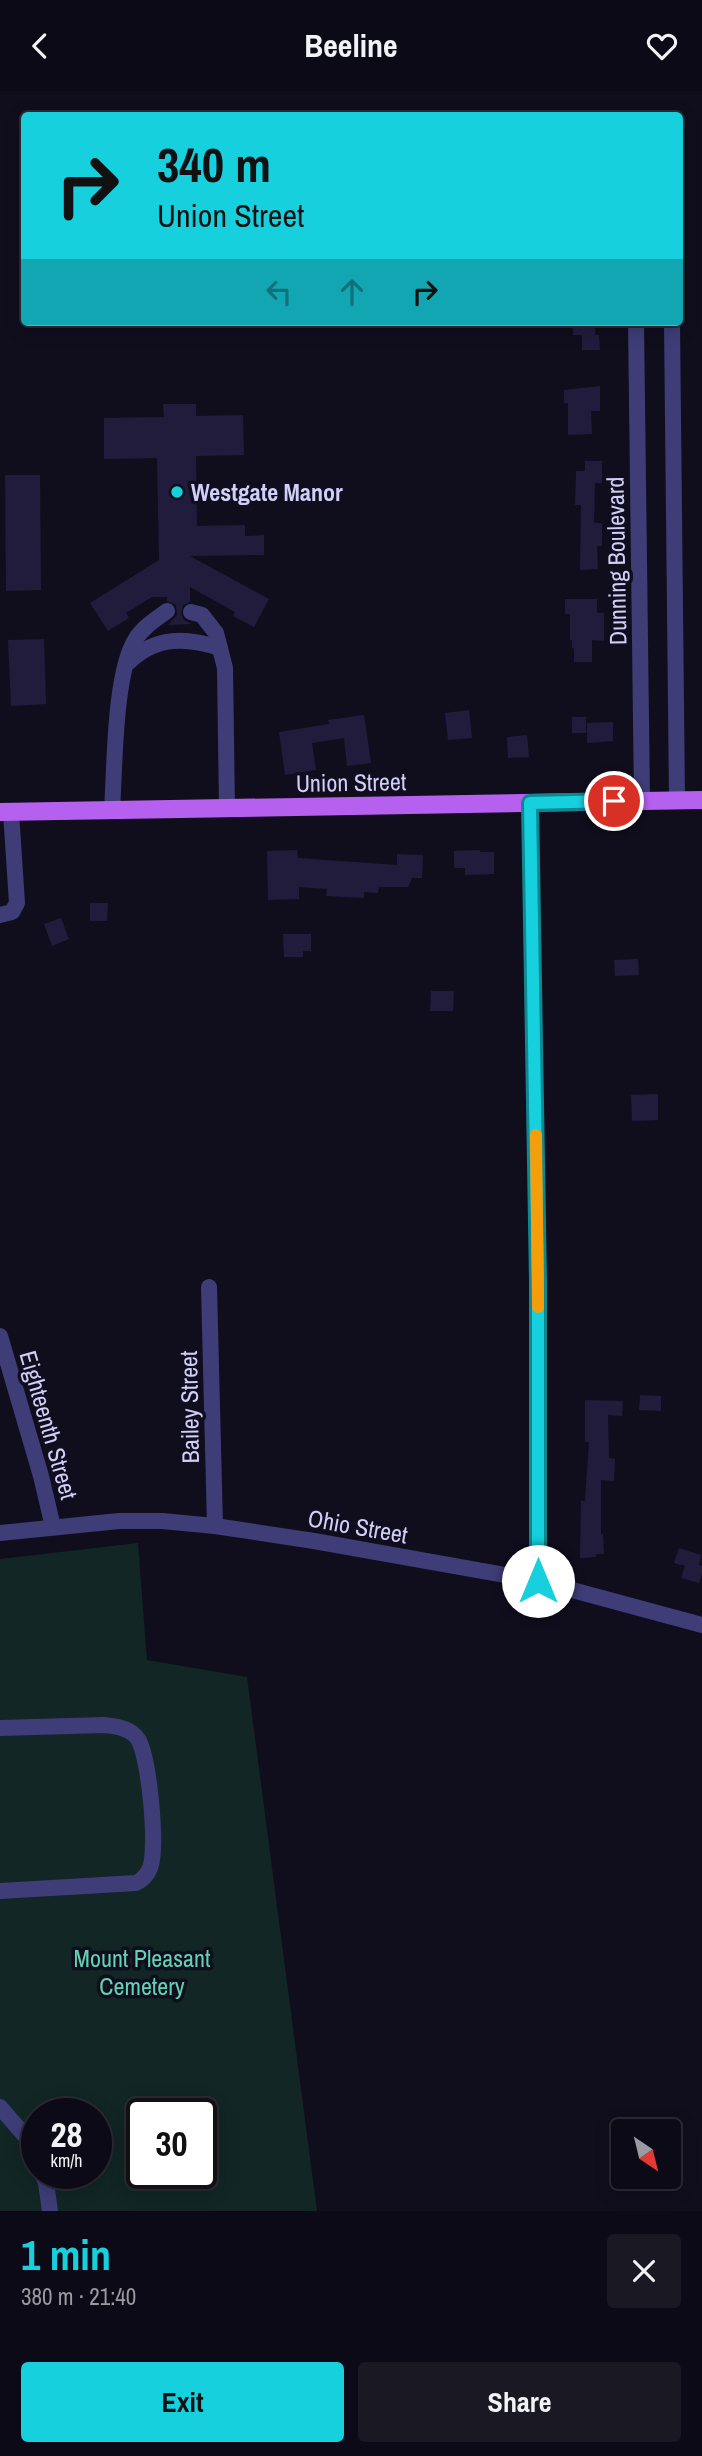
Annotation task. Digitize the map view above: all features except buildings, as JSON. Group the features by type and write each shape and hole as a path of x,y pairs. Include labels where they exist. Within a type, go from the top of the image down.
{"main road":[{"name":"Union Street","path":"5,812 702,800"}],"street":[{"name":"Dunning Boulevard","path":"636,326 642,800"},
{"path":"672,326 677,800"},
{"path":"112,810 124,666 135,640 167,611"},
{"path":"191,612 202,615 216,633 225,668 227,808"},
{"path":"124,666 141,650 169,640 199,641 220,648"},
{"path":"530,803 538,1295 538,1581"},
{"path":"0,915 12,912 17,903 5,812"},
{"name":"Bailey Street","path":"209,1287 215,1526"},
{"name":"Eighteenth Street","path":"0,1336 53,1527"},
{"name":"Ohio Street","path":"0,1533 141,1521 215,1526 538,1581 702,1625"},
{"path":"0,1728 104,1725 116,1726 133,1733 142,1749 151,1802 153,1837 149,1869 142,1880 136,1883 0,1891"},
{"path":"0,2107 21,2131"},
{"path":"47,2189 50,2211"}],"green space":[{"name":"Mount Pleasant Cemetery","path":"138,1543 147,1660 247,1677 317,2211 0,2211 0,1559"}],"slow traffic":[{"path":"536,1135 538,1307"}],"place":[{"name":"Westgate Manor","path":"177,492"}],"route":[{"path":"538,1581 538,1282 530,803 614,801"}]}
